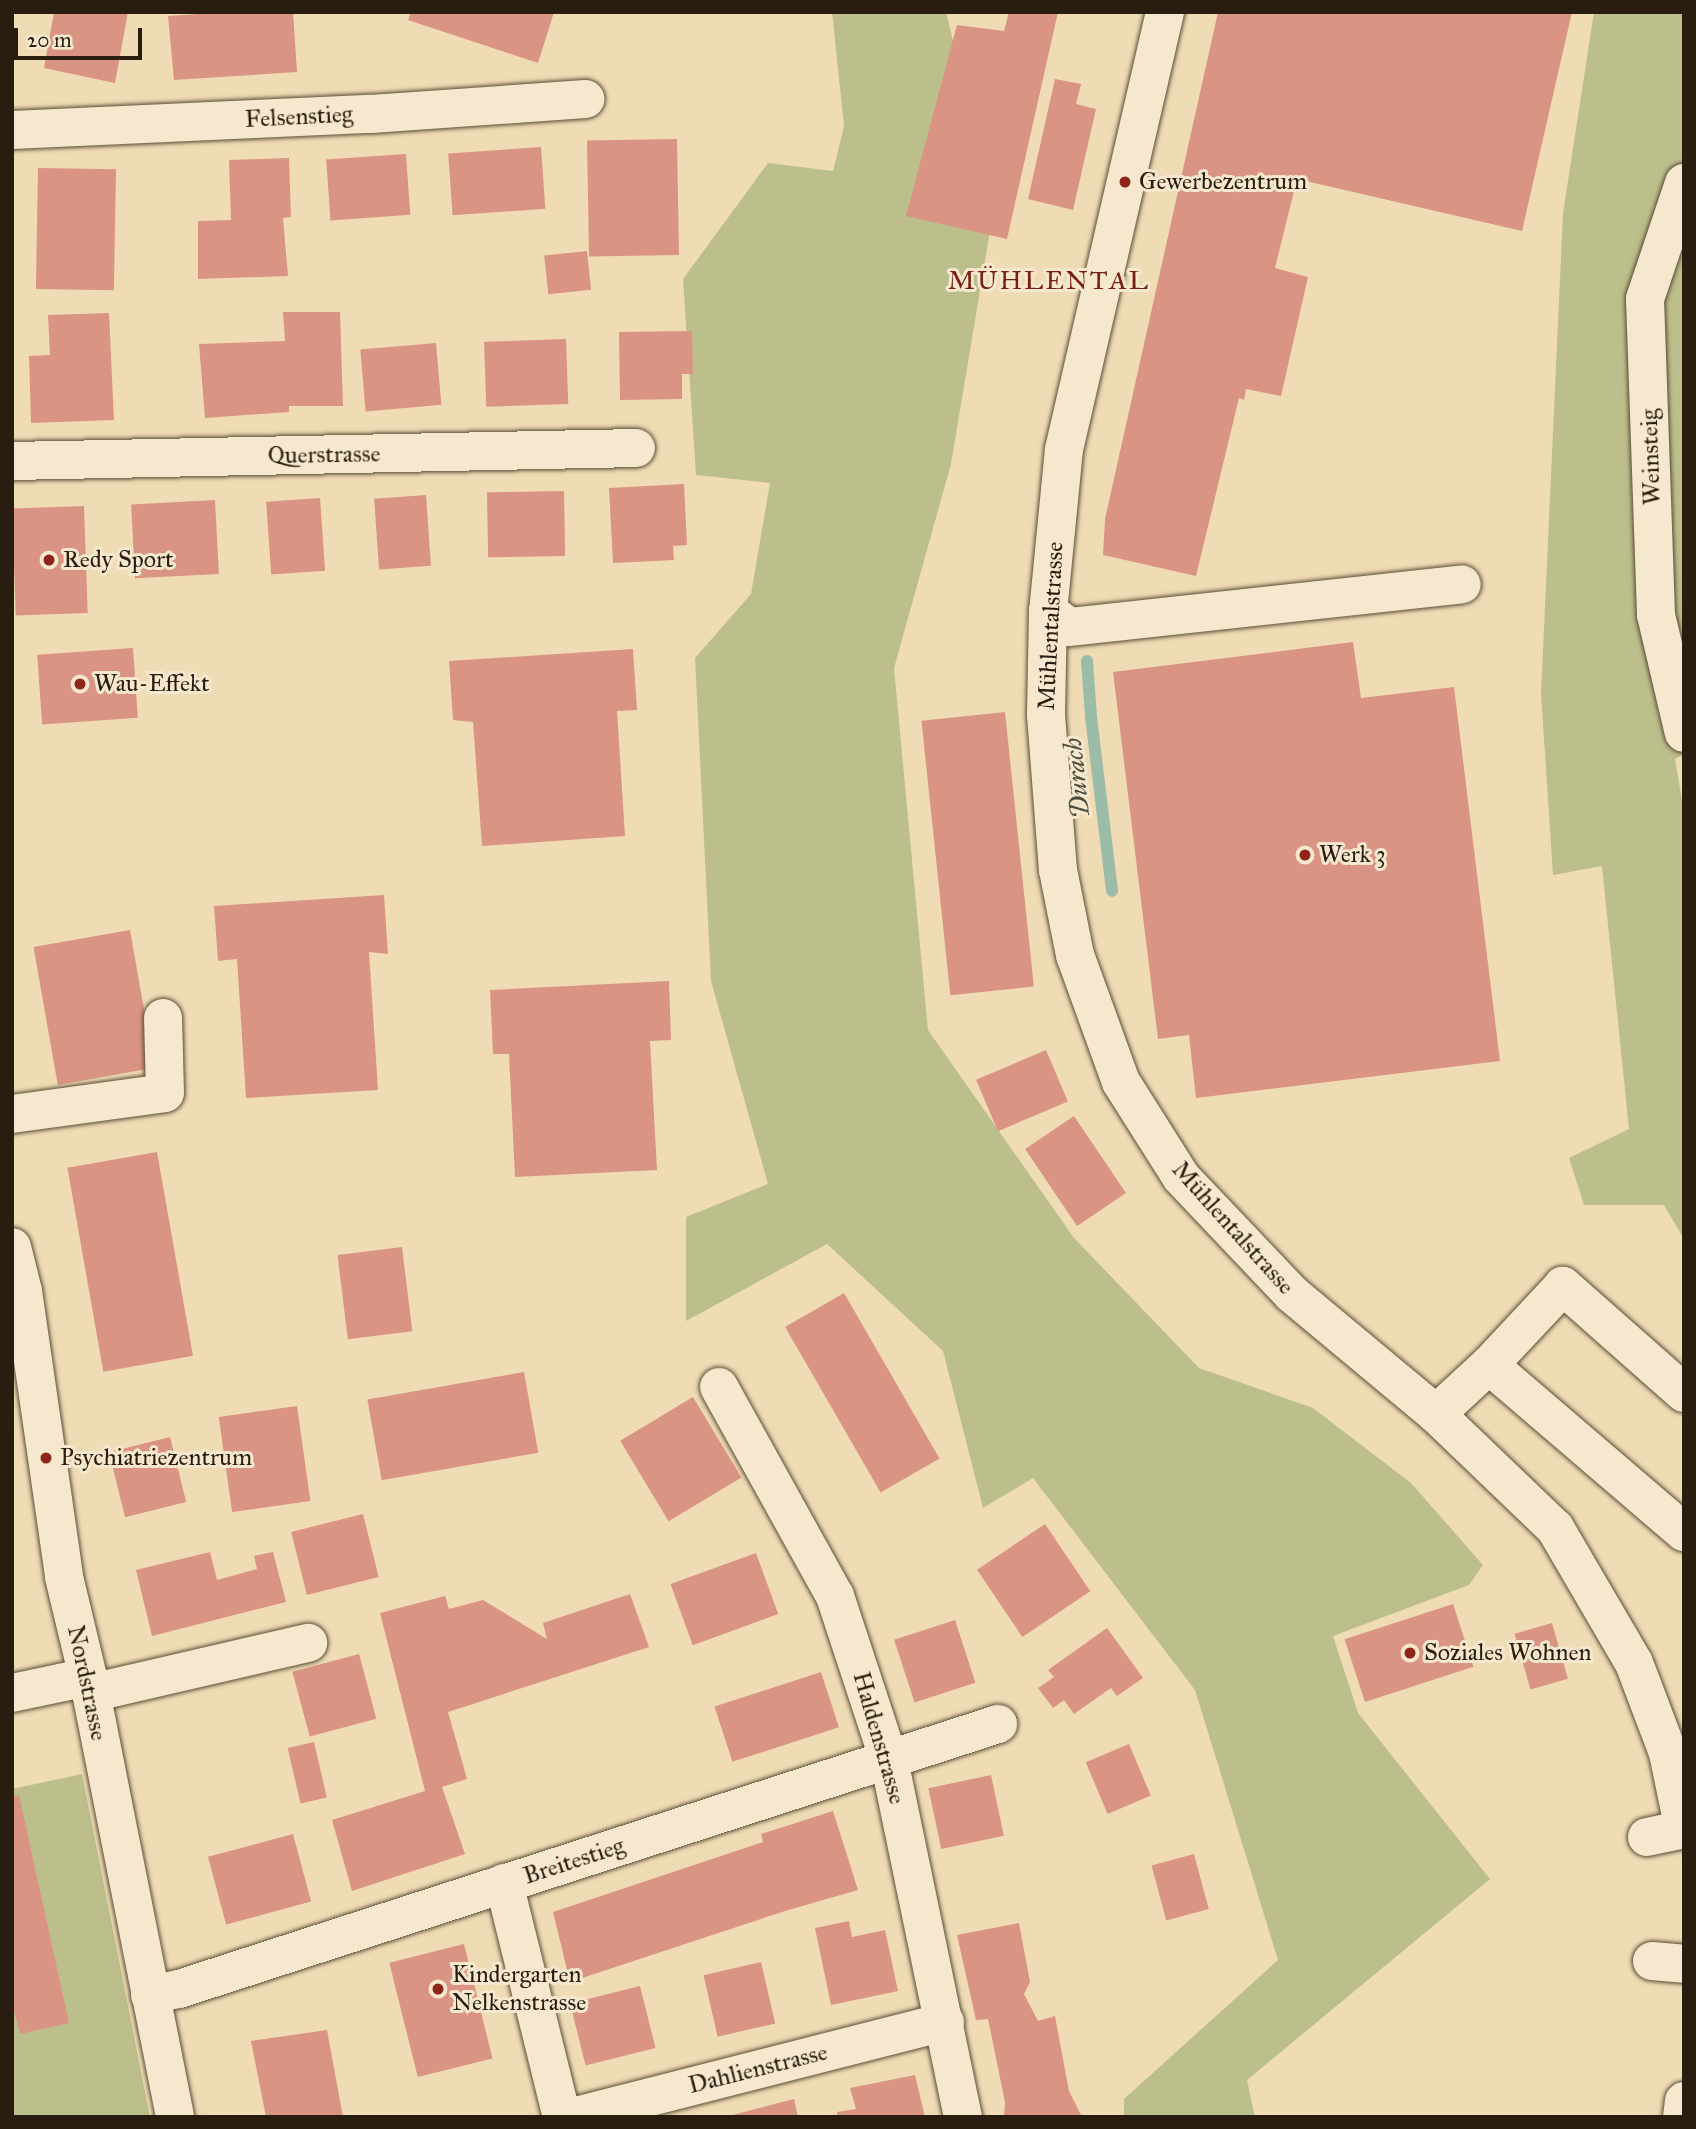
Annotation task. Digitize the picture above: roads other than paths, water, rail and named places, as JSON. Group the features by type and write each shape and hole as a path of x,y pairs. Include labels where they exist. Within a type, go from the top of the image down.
{"street":[{"name":"Mühlentalstrasse","path":"1165,12 1064,449 1048,611 1046,715 1058,870 1075,956 1121,1082 1181,1177 1292,1294 1436,1414 1555,1528 1634,1663 1676,1748 1672,1832"},
{"name":"Felsenstieg","path":"12,130 371,114 585,99"},
{"name":"Weinsteig","path":"1684,183 1645,299 1656,615 1684,733"},
{"name":"Querstrasse","path":"12,461 636,448"},
{"path":"1048,611 1069,627 1462,584"},
{"path":"12,1114 165,1093 163,1018"},
{"name":"Nordstrasse","path":"12,1247 23,1292 64,1577 89,1685 175,2117"},
{"path":"1436,1414 1489,1365 1563,1286 1684,1393"},
{"path":"1489,1365 1684,1532"},
{"name":"Haldenstrasse","path":"719,1387 835,1596 889,1760 963,2117"},
{"path":"12,1693 89,1685 308,1643"},
{"name":"Breitestieg","path":"150,1995 179,1989 998,1724"},
{"path":"504,1883 562,2117"},
{"name":"Dahlienstrasse","path":"572,2117 945,2022"},
{"path":"1682,2117 1684,2101"}],"waterway":[{"name":"Durach","path":"1087,661 1112,891"}],"place":[{"name":"Gewerbezentrum","path":"1125,182"},
{"name":"Redy Sport","path":"49,560"},
{"name":"Wau-Effekt","path":"80,684"},
{"name":"Werk 3","path":"1305,855"},
{"name":"Psychiatriezentrum","path":"46,1458"},
{"name":"Soziales Wohnen","path":"1410,1653"},
{"name":"Kindergarten Nelkenstrasse","path":"438,1989"}],"district":[{"name":"MÜHLENTAL","path":"1049,281"}]}
